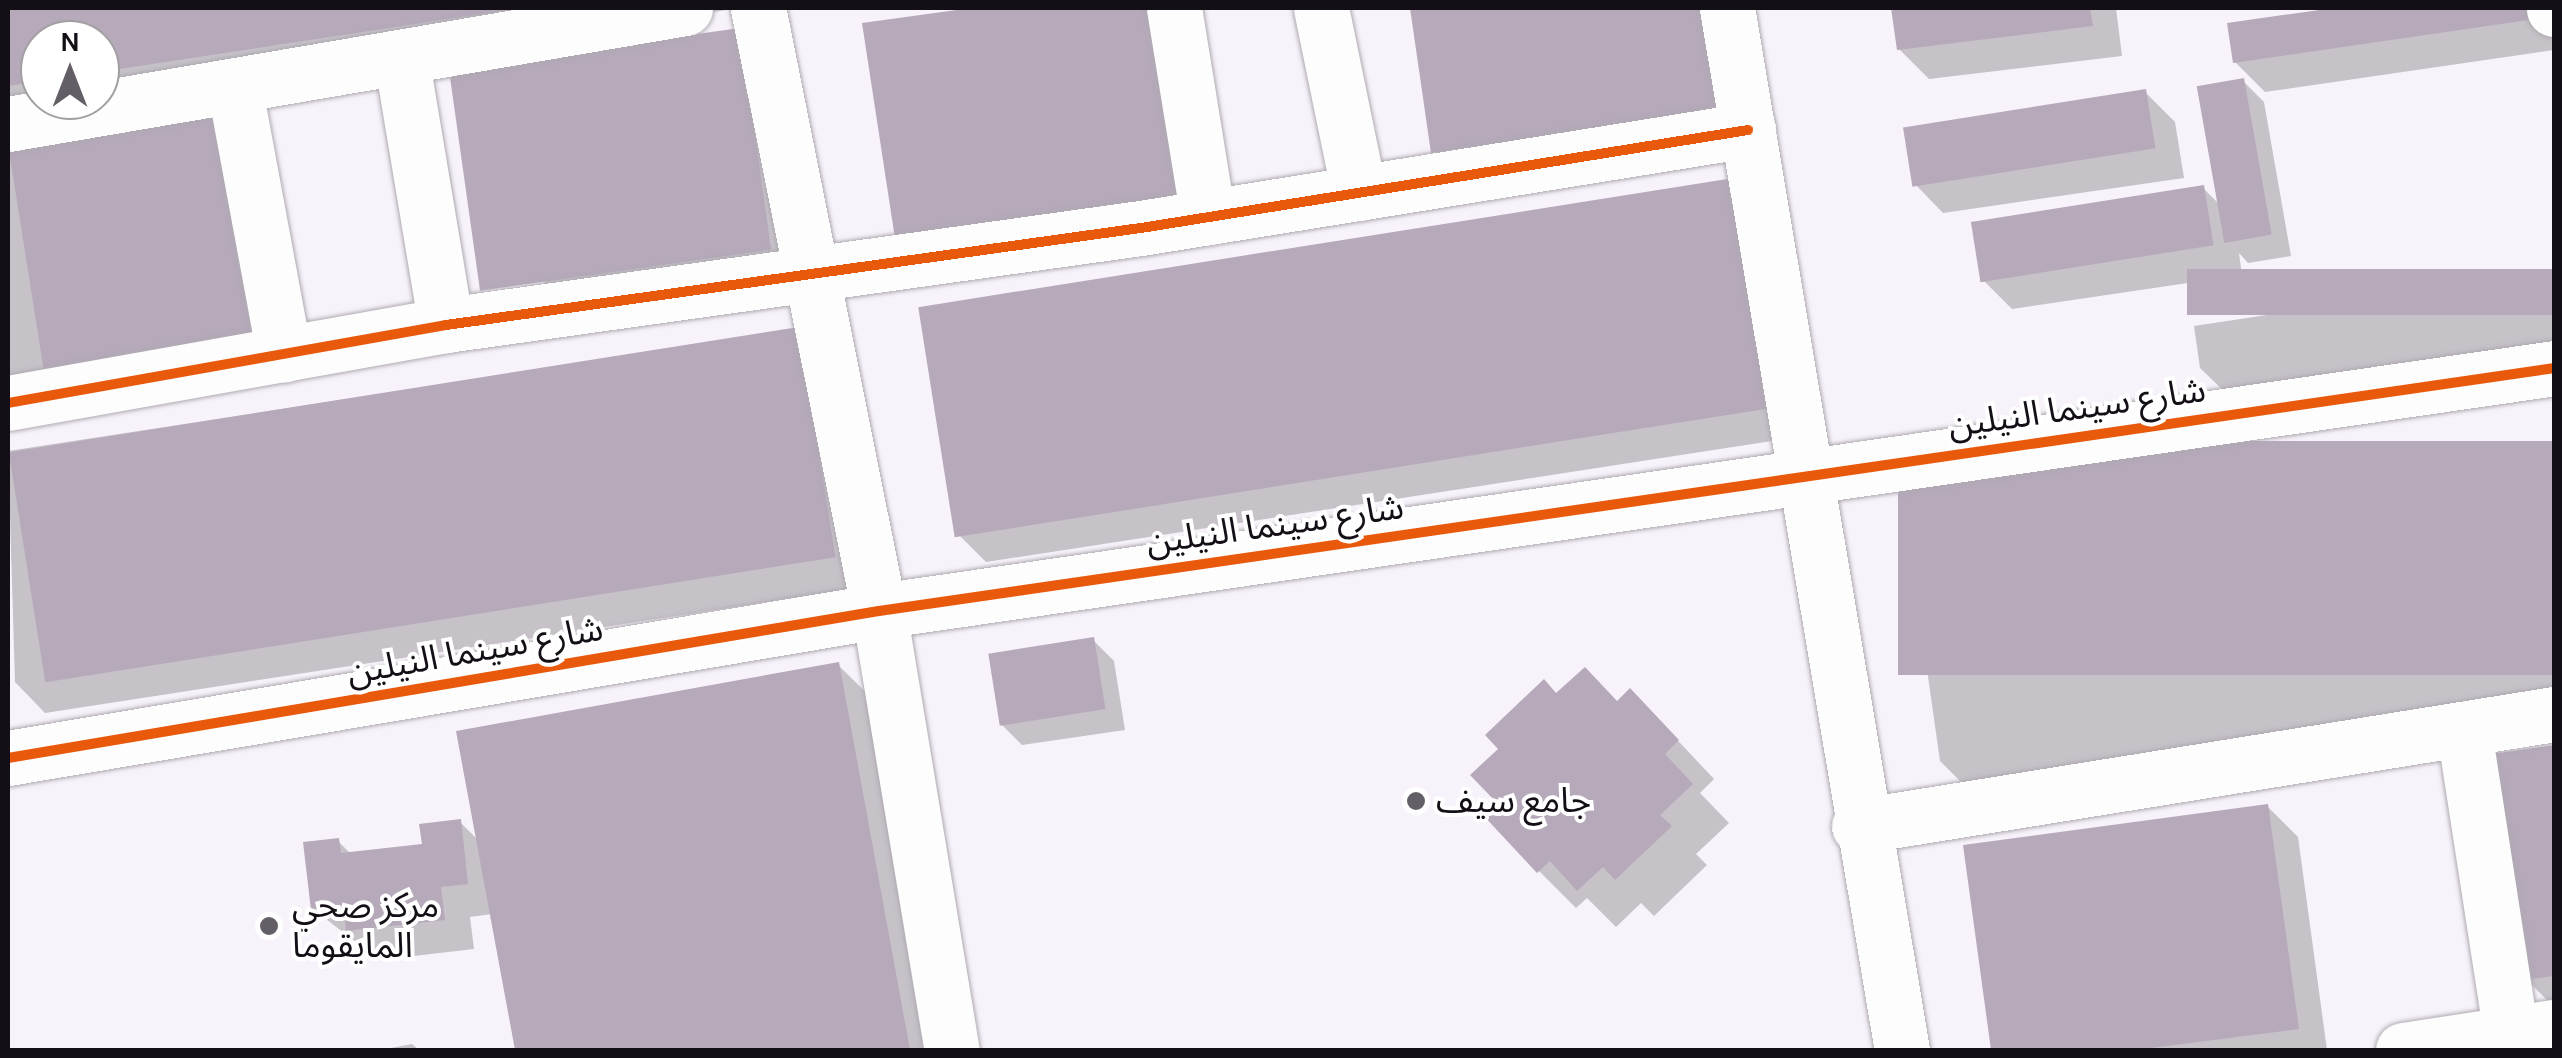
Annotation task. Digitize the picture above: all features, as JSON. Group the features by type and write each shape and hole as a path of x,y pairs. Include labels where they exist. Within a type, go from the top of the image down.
{"street":[{"path":"8,124 235,90 685,8"},
{"path":"758,8 880,611 952,1050"},
{"path":"1174,8 1208,217"},
{"path":"1321,8 1359,193"},
{"path":"1726,8 1858,826 1902,1050"},
{"path":"401,57 446,325"},
{"path":"235,90 284,355"},
{"path":"8,403 446,325 1208,217 1748,130"},
{"name":"شارع سينما النيلين","path":"8,758 880,611 1801,474 2554,368"},
{"path":"1858,826 2554,714"},
{"path":"2404,1050 2533,1031 2464,731"}],"building":[{"path":"8,8 507,8 120,69 120,20 20,20 20,84 8,86"},
{"path":"971,8 1157,8 1187,203 896,245 862,23"},
{"path":"1410,8 1707,8 1722,110 1431,153"},
{"path":"1891,8 2090,8 2093,26 1897,50"},
{"path":"2333,8 2548,8 2549,17 2233,63 2227,23"},
{"path":"740,28 771,250 480,291 449,69"},
{"path":"2244,78 2272,235 2224,243 2197,86"},
{"path":"2146,89 2155,148 1912,187 1903,127"},
{"path":"231,114 266,336 44,371 9,149"},
{"path":"1740,177 1776,407 955,537 918,307"},
{"path":"2204,185 2214,245 1980,282 1971,222"},
{"path":"2187,269 2554,269 2554,315 2187,315"},
{"path":"799,327 835,557 45,682 9,452"},
{"path":"1898,441 2554,441 2554,675 1898,675"},
{"path":"1094,637 1105,709 1000,726 988,654"},
{"path":"839,662 910,1050 515,1050 456,731"},
{"path":"1585,667 1617,701 1630,688 1679,740 1665,754 1693,784 1660,815 1672,826 1615,880 1603,867 1577,891 1550,861 1537,873 1482,814 1496,802 1470,775 1498,749 1485,735 1544,679 1556,693"},
{"path":"2554,745 2554,976 2523,980 2491,754"},
{"path":"2268,804 2299,1029 2135,1050 1991,1050 1963,845"},
{"path":"461,819 468,884 441,887 445,920 346,931 344,906 311,910 303,842 339,838 341,853 422,844 419,824"}],"cycle path":[{"path":"8,403 446,325 1141,228 1748,130"},
{"path":"8,758 879,611 2554,368"}],"place":[{"name":"جامع سيف","path":"1416,801"},
{"name":"مركز صحي المايقوما","path":"269,926"}]}
